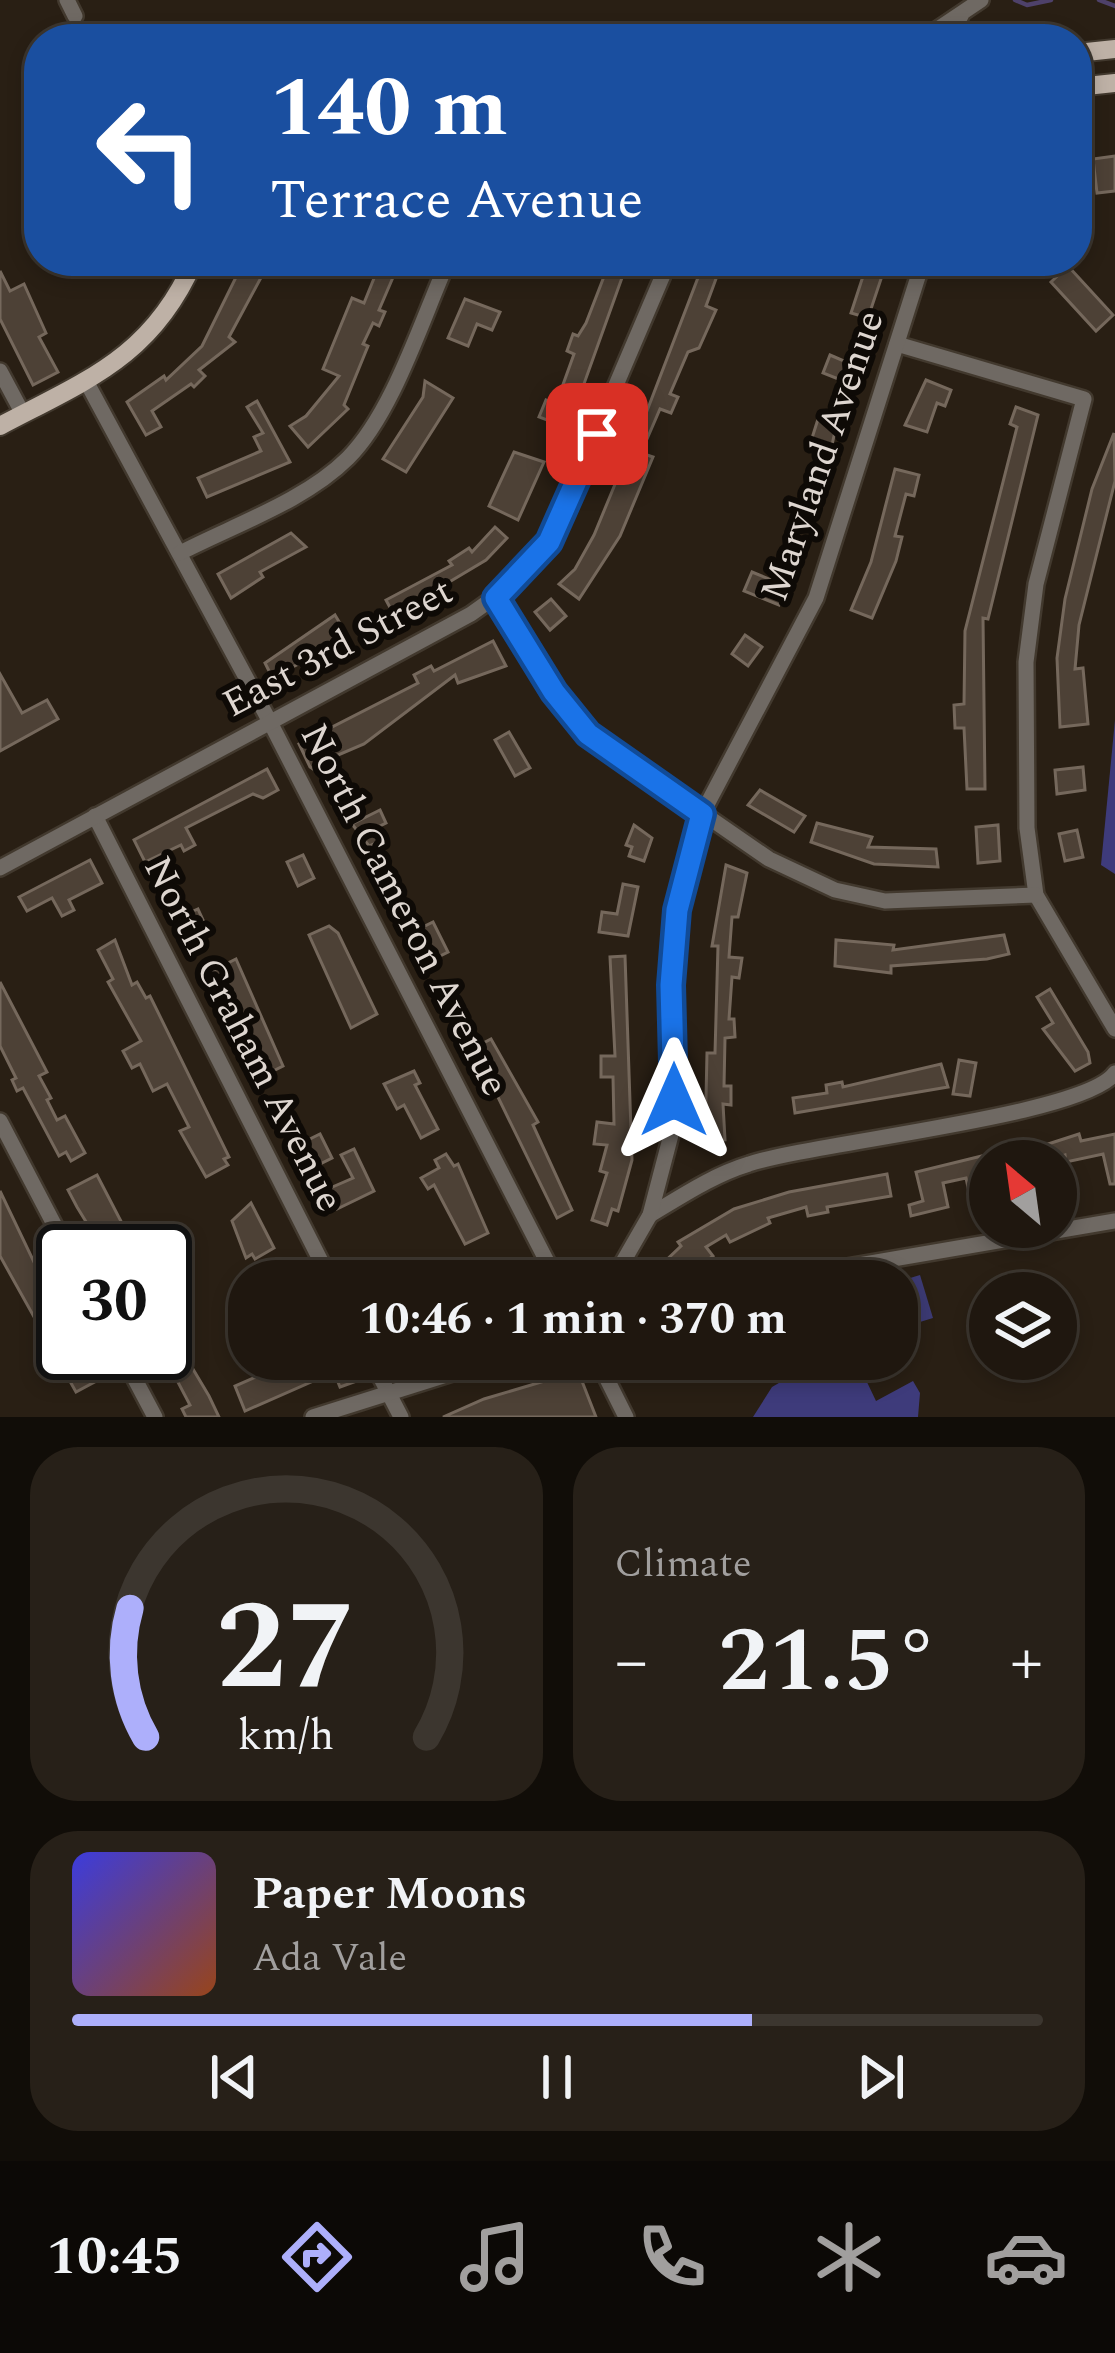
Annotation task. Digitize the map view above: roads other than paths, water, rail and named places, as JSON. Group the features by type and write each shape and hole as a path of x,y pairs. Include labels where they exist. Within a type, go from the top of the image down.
{"main road":[{"path":"0,427 86,381 147,338 185,276"}],"street":[{"path":"946,24 981,0"},
{"path":"955,24 962,14"},
{"path":"180,553 310,485 350,456 377,418 441,276"},
{"name":"East 3rd Street","path":"0,868 496,598 534,563 562,518 663,276"},
{"name":"Maryland Avenue","path":"624,1260 650,1215 672,1131 676,1070 671,985 677,910 702,814 816,598 918,276"},
{"path":"897,344 1084,399 1036,584 1025,662 1024,764 1036,895 1115,1028"},
{"path":"0,371 23,414"},
{"name":"North Cameron Avenue","path":"86,381 270,722 545,1260"},
{"path":"496,598 554,692 588,734 769,860 860,897 912,902 1036,895"},
{"name":"North Graham Avenue","path":"95,816 320,1260"},
{"path":"650,1215 746,1164 1039,1105 1107,1084 1115,1073"},
{"path":"0,1121 54,1224"},
{"path":"888,1260 1115,1221"},
{"path":"136,1380 155,1417"},
{"path":"382,1380 400,1417"},
{"path":"313,1417 430,1380"},
{"path":"607,1380 626,1417"}],"waterway":[{"path":"1015,0 1027,5 1051,0"},
{"path":"1099,0 1115,6"}]}
